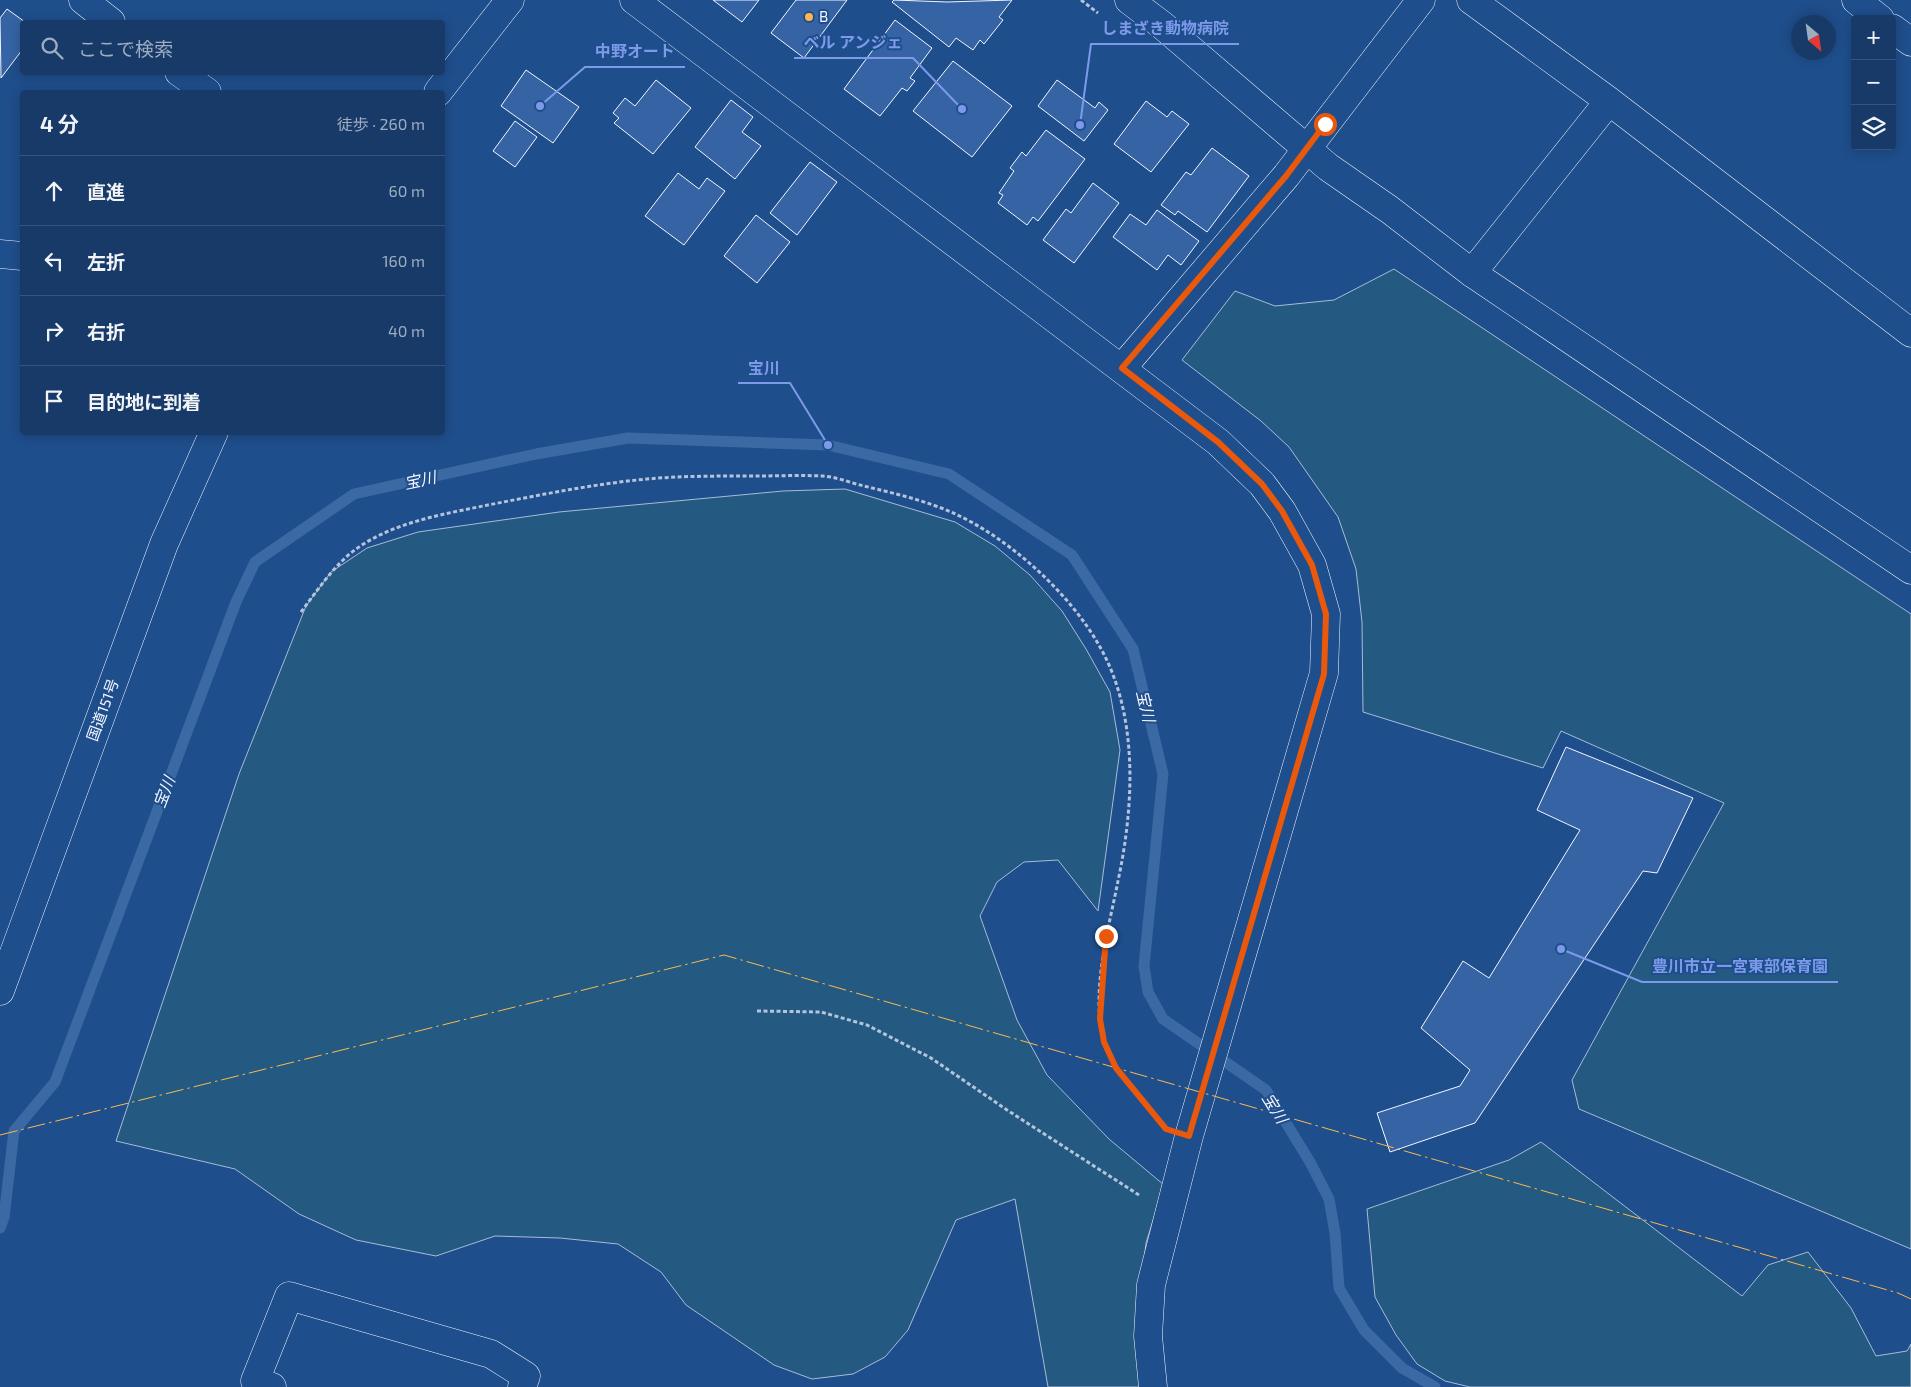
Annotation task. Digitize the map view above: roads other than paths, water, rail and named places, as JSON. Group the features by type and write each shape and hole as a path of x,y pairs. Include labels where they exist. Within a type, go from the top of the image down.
{"main road":[{"path":"84,0 109,20"},
{"path":"440,90 510,0"},
{"path":"634,0 1218,442 1262,484 1282,511 1312,565 1326,614 1324,674 1191,1128 1169,1214 1152,1285 1148,1336 1153,1387"},
{"path":"1129,0 1162,25 1306,149 1472,273 1911,570"},
{"path":"1122,368 1306,149 1421,0"},
{"path":"1471,0 1608,100 1911,333"},
{"path":"1856,0 1875,15"},
{"path":"1896,31 1911,42"},
{"path":"183,75 204,90"},
{"path":"1472,273 1608,100"},
{"path":"0,254 20,256"},
{"name":"国道151号","path":"0,991 164,544 213,435"},
{"path":"272,1387 255,1381 289,1296 491,1354 526,1376 522,1387"}],"waterway":[{"name":"宝川","path":"0,1228 4,1217 14,1131 55,1082 236,602 255,562 354,494 536,454 628,438 828,445 949,474 1072,555 1133,649 1163,774 1144,966 1148,992 1163,1019 1266,1090 1310,1162 1329,1199 1335,1233 1339,1288 1364,1330 1402,1368 1435,1387"}],"place":[{"name":"B","path":"809,17"},
{"name":"中野オート","path":"540,106"},
{"name":"ベル アンジェ","path":"962,109"},
{"name":"しまざき動物病院","path":"1080,125"},
{"name":"宝川","path":"828,445"},
{"name":"豊川市立一宮東部保育園","path":"1561,949"}]}
